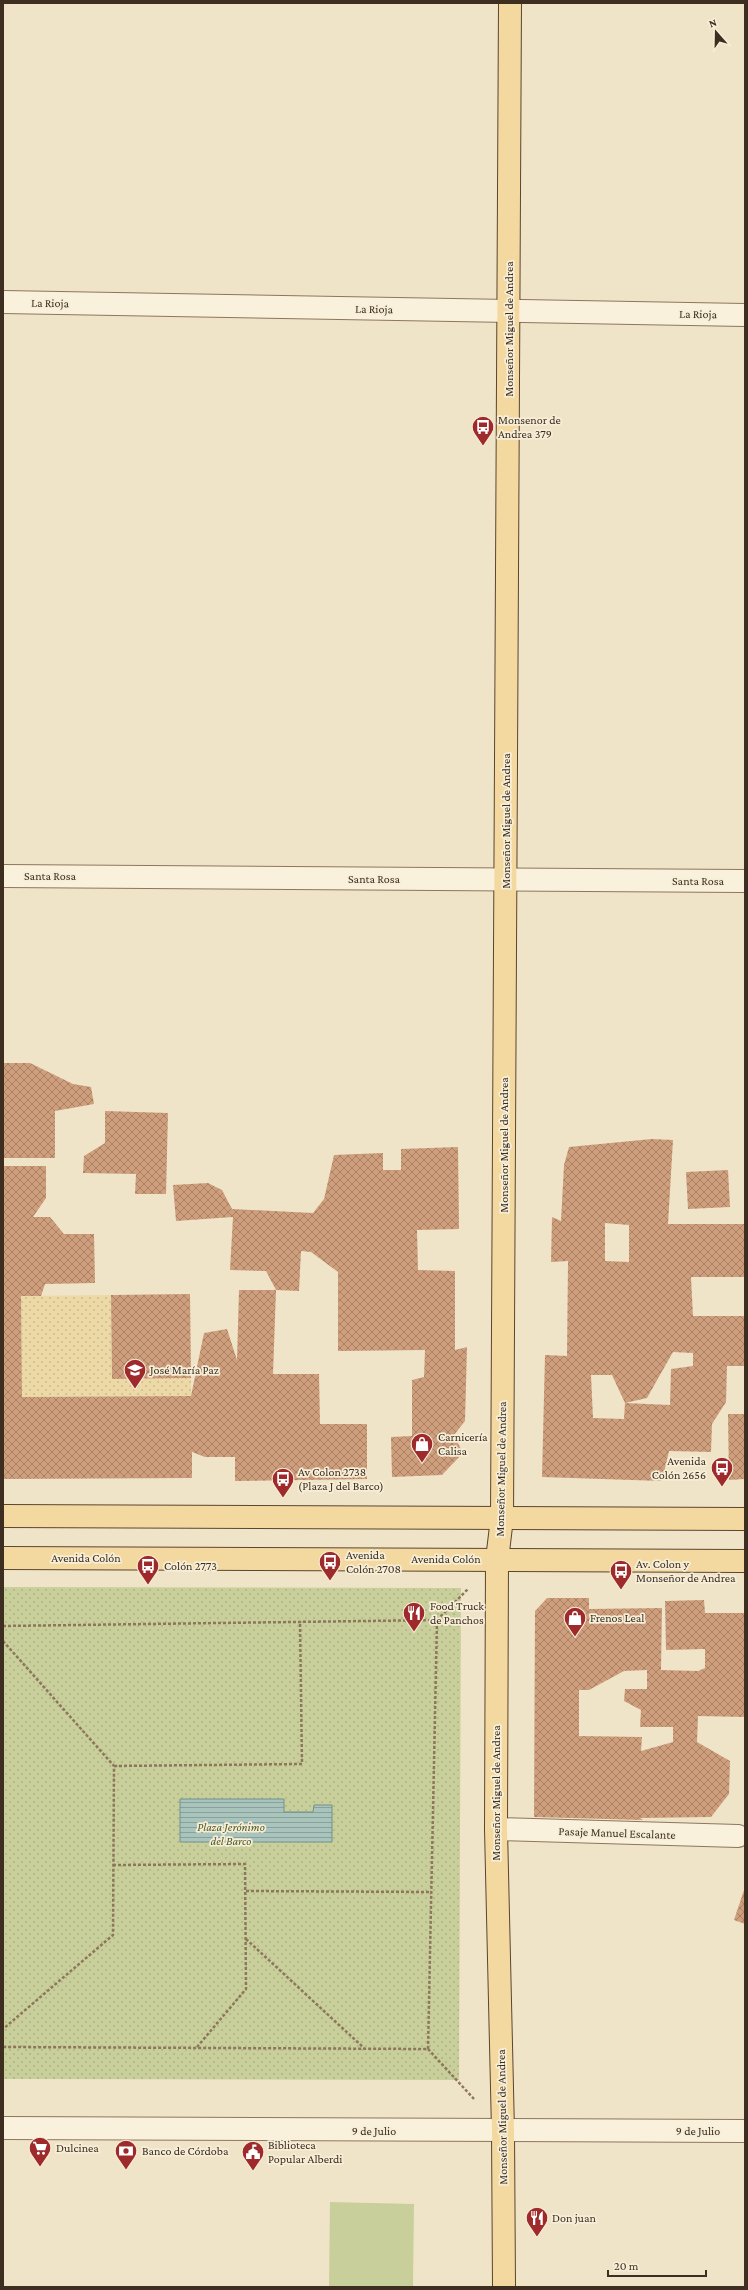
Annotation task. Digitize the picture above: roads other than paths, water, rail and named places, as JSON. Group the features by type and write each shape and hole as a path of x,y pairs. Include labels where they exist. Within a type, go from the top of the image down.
{"main road":[{"name":"Monseñor Miguel de Andrea","path":"504,2287 503,2131 496,1829 497,1560 502,1518 510,3"},
{"path":"3,1516 745,1519"},
{"name":"Avenida Colón","path":"3,1558 745,1561"}],"street":[{"name":"La Rioja","path":"3,302 745,315"},
{"name":"Santa Rosa","path":"3,876 745,881"},
{"name":"Pasaje Manuel Escalante","path":"496,1829 738,1836"},
{"name":"9 de Julio","path":"3,2128 745,2131"}],"water":[{"path":"180,1799 284,1799 284,1812 313,1812 314,1805 332,1805 332,1842 180,1842"}],"place":[{"name":"Monsenor de Andrea 379","path":"483,446"},
{"name":"José María Paz","path":"135,1390"},
{"name":"Carnicería Calisa","path":"422,1464"},
{"name":"Avenida Colón 2656","path":"722,1488"},
{"name":"Av Colon 2738 (Plaza J del Barco)","path":"283,1498"},
{"name":"Avenida Colón 2708","path":"330,1582"},
{"name":"Colón 2773","path":"148,1586"},
{"name":"Av. Colon y Monseñor de Andrea","path":"621,1590"},
{"name":"Food Truck de Panchos","path":"414,1632"},
{"name":"Frenos Leal","path":"575,1638"},
{"name":"Dulcinea","path":"40,2168"},
{"name":"Banco de Córdoba","path":"126,2170"},
{"name":"Biblioteca Popular Alberdi","path":"253,2172"},
{"name":"Don juan","path":"537,2238"}],"park label":[{"name":"Plaza Jerónimo del Barco","path":"231,1834"}]}
